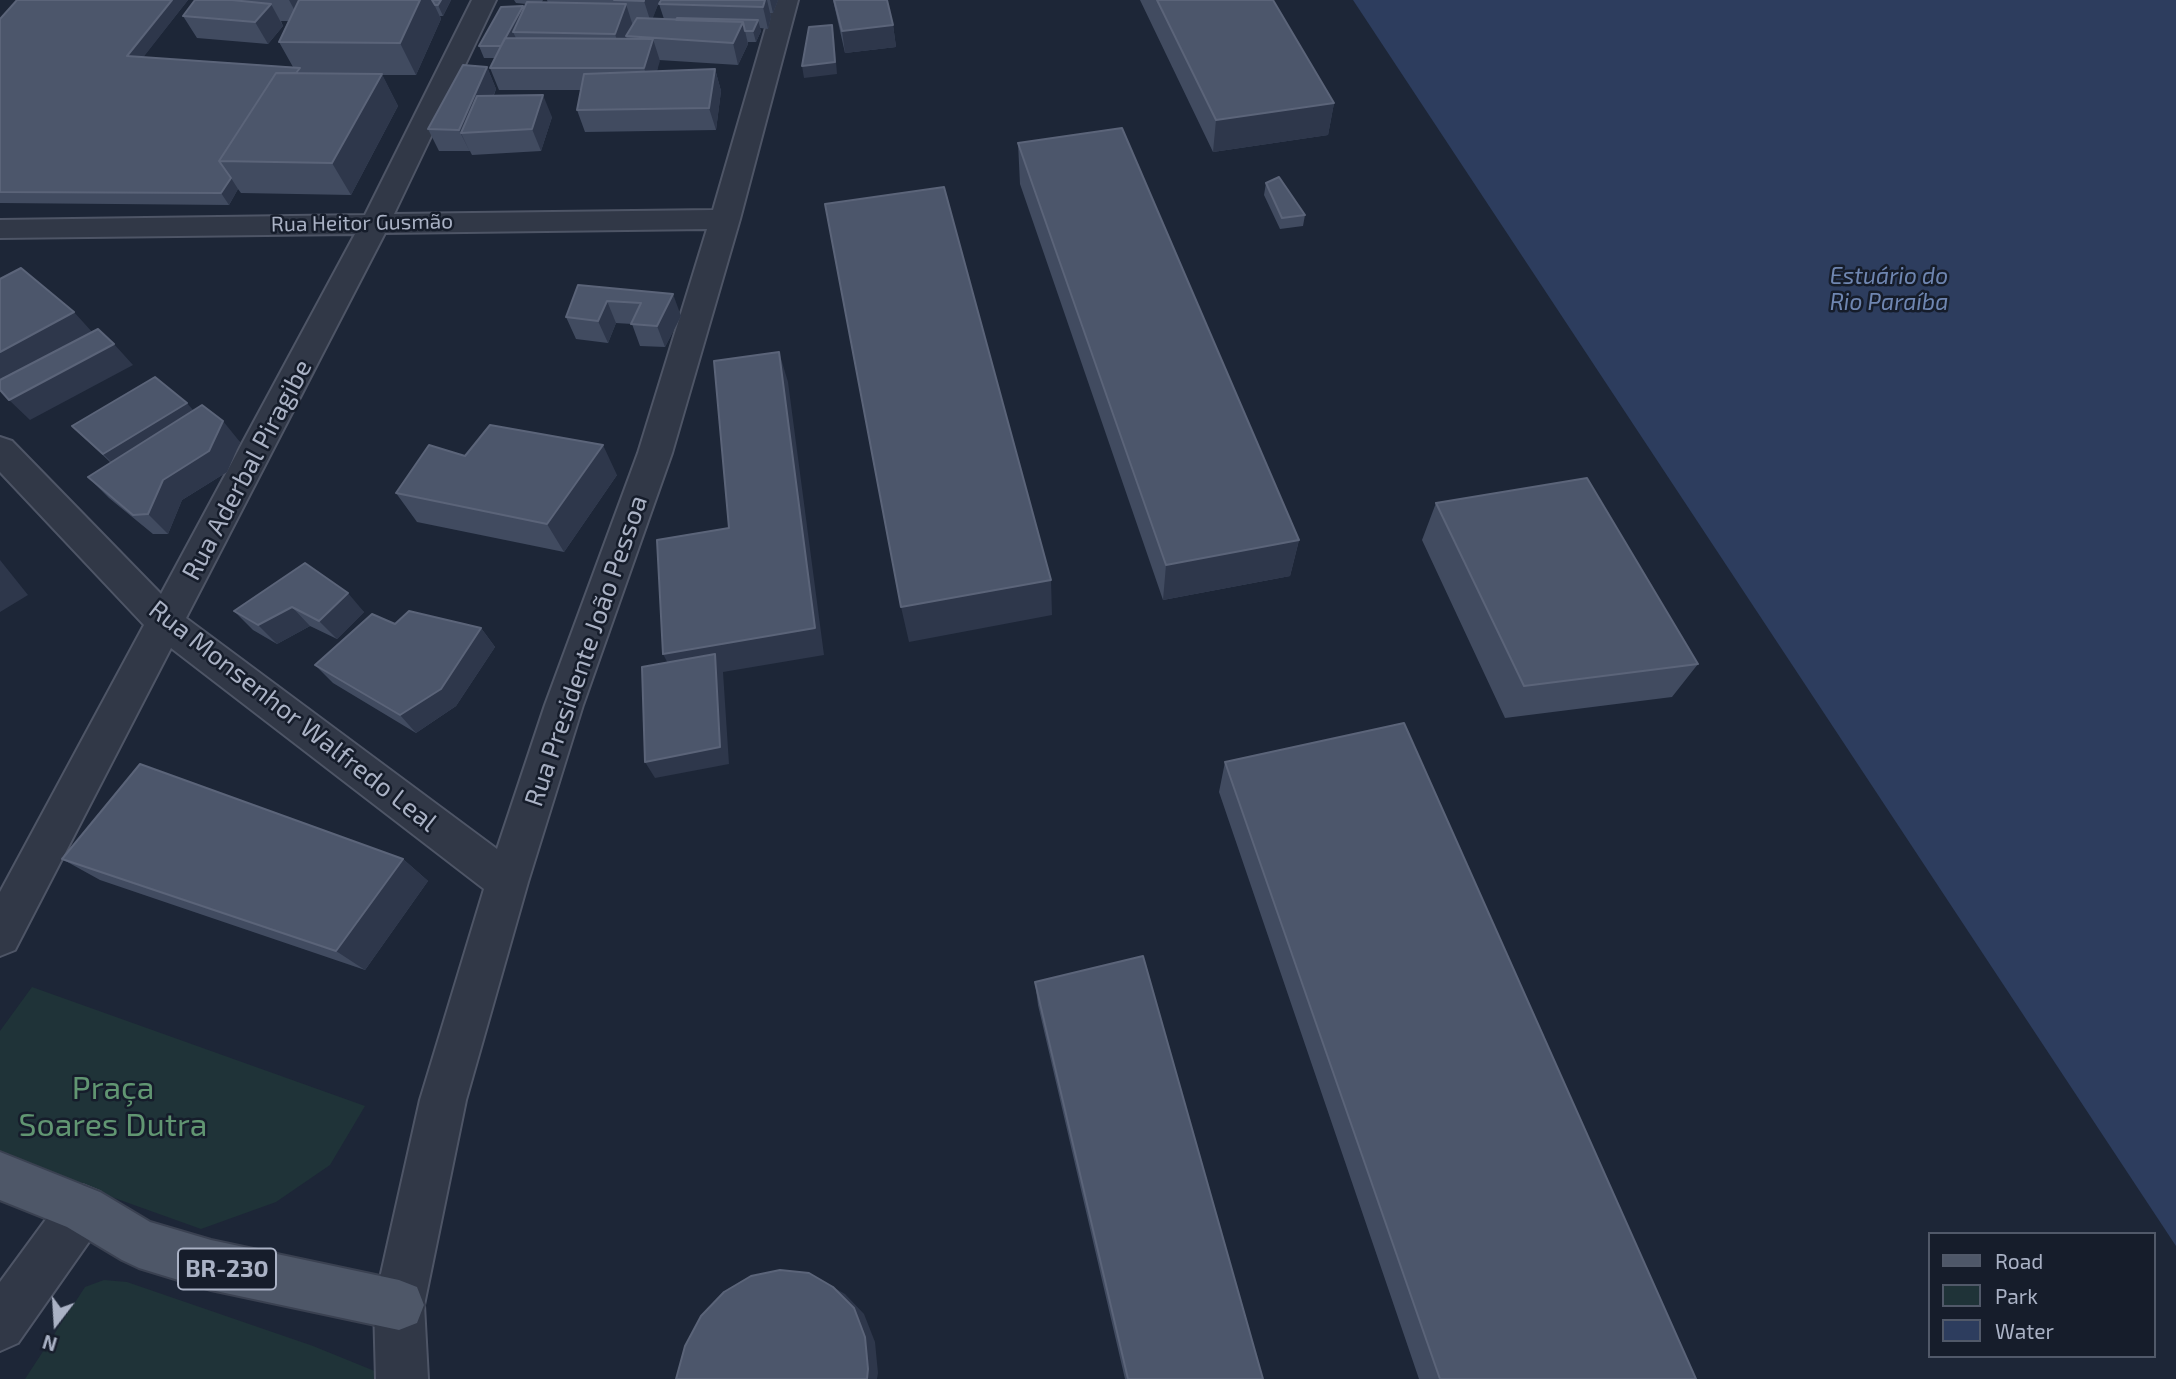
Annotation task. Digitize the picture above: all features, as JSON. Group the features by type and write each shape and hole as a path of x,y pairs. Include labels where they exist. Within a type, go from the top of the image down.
{"main road":[{"name":"BR-230","path":"0,1176 83,1209 138,1243 211,1265 399,1305"}],"street":[{"name":"Rua Aderbal Piragibe","path":"0,935 167,624 376,222 484,0"},
{"name":"Rua Presidente João Pessoa","path":"402,1379 399,1305 443,1100 507,882 564,705 655,453 725,219 786,0"},
{"name":"Rua Heitor Gusmão","path":"0,229 725,219"},
{"name":"Rua Monsenhor Walfredo Leal","path":"0,450 167,624 507,882"},
{"path":"0,1325 83,1209"}],"green space":[{"name":"Praça Soares Dutra","path":"32,987 365,1106 330,1165 276,1202 201,1229 0,1157 0,1031"},
{"path":"104,1280 127,1282 313,1346 382,1374 387,1379 25,1379 85,1287"}],"water":[{"name":"Estuário do Rio Paraíba","path":"1353,0 2176,0 2176,1246"}],"building":[{"path":"17,0 172,0 127,56 300,68 296,73 276,73 219,161 231,178 221,193 0,192 0,19"},
{"path":"195,0 271,4 255,22 183,16"},
{"path":"299,0 420,0 400,43 279,42"},
{"path":"661,0 765,0 763,7 659,4"},
{"path":"834,0 887,0 893,25 842,31"},
{"path":"1157,0 1273,0 1334,103 1216,120"},
{"path":"527,2 626,4 615,34 513,32"},
{"path":"523,6 501,46 479,46 501,7"},
{"path":"637,18 743,22 733,43 626,36"},
{"path":"676,20 758,20 753,31 745,31 743,22"},
{"path":"832,25 835,62 802,66 809,27"},
{"path":"505,38 653,39 644,68 490,68"},
{"path":"463,65 487,67 459,130 428,129"},
{"path":"715,69 709,108 577,110 584,74"},
{"path":"276,73 382,74 332,163 219,161"},
{"path":"543,95 532,129 461,133 477,96"},
{"path":"1122,128 1299,540 1166,565 1018,143"},
{"path":"1279,177 1305,215 1282,218 1266,183"},
{"path":"944,187 1051,580 901,607 825,204"},
{"path":"21,268 74,312 0,352 0,279"},
{"path":"578,285 673,294 657,326 631,324 641,303 607,301 598,321 566,317"},
{"path":"98,329 114,344 9,400 0,390 0,380"},
{"path":"779,352 815,628 663,654 657,540 729,528 714,361"},
{"path":"155,377 187,403 103,454 72,426"},
{"path":"202,405 223,421 209,451 163,480 148,514 133,515 88,477"},
{"path":"490,425 603,445 547,524 396,493 429,445 465,456"},
{"path":"1587,478 1698,664 1524,686 1436,503"},
{"path":"305,563 348,593 319,621 292,607 258,625 234,611"},
{"path":"409,611 481,628 441,689 400,715 315,665 372,614 395,624"},
{"path":"715,654 720,747 645,762 642,667"},
{"path":"1404,723 1696,1379 1440,1379 1225,762"},
{"path":"140,764 403,859 336,951 62,859"},
{"path":"1143,956 1263,1379 1128,1379 1035,982"},
{"path":"780,1270 809,1273 833,1287 854,1308 865,1337 867,1379 676,1379 685,1346 701,1316 724,1292 751,1276"}]}
